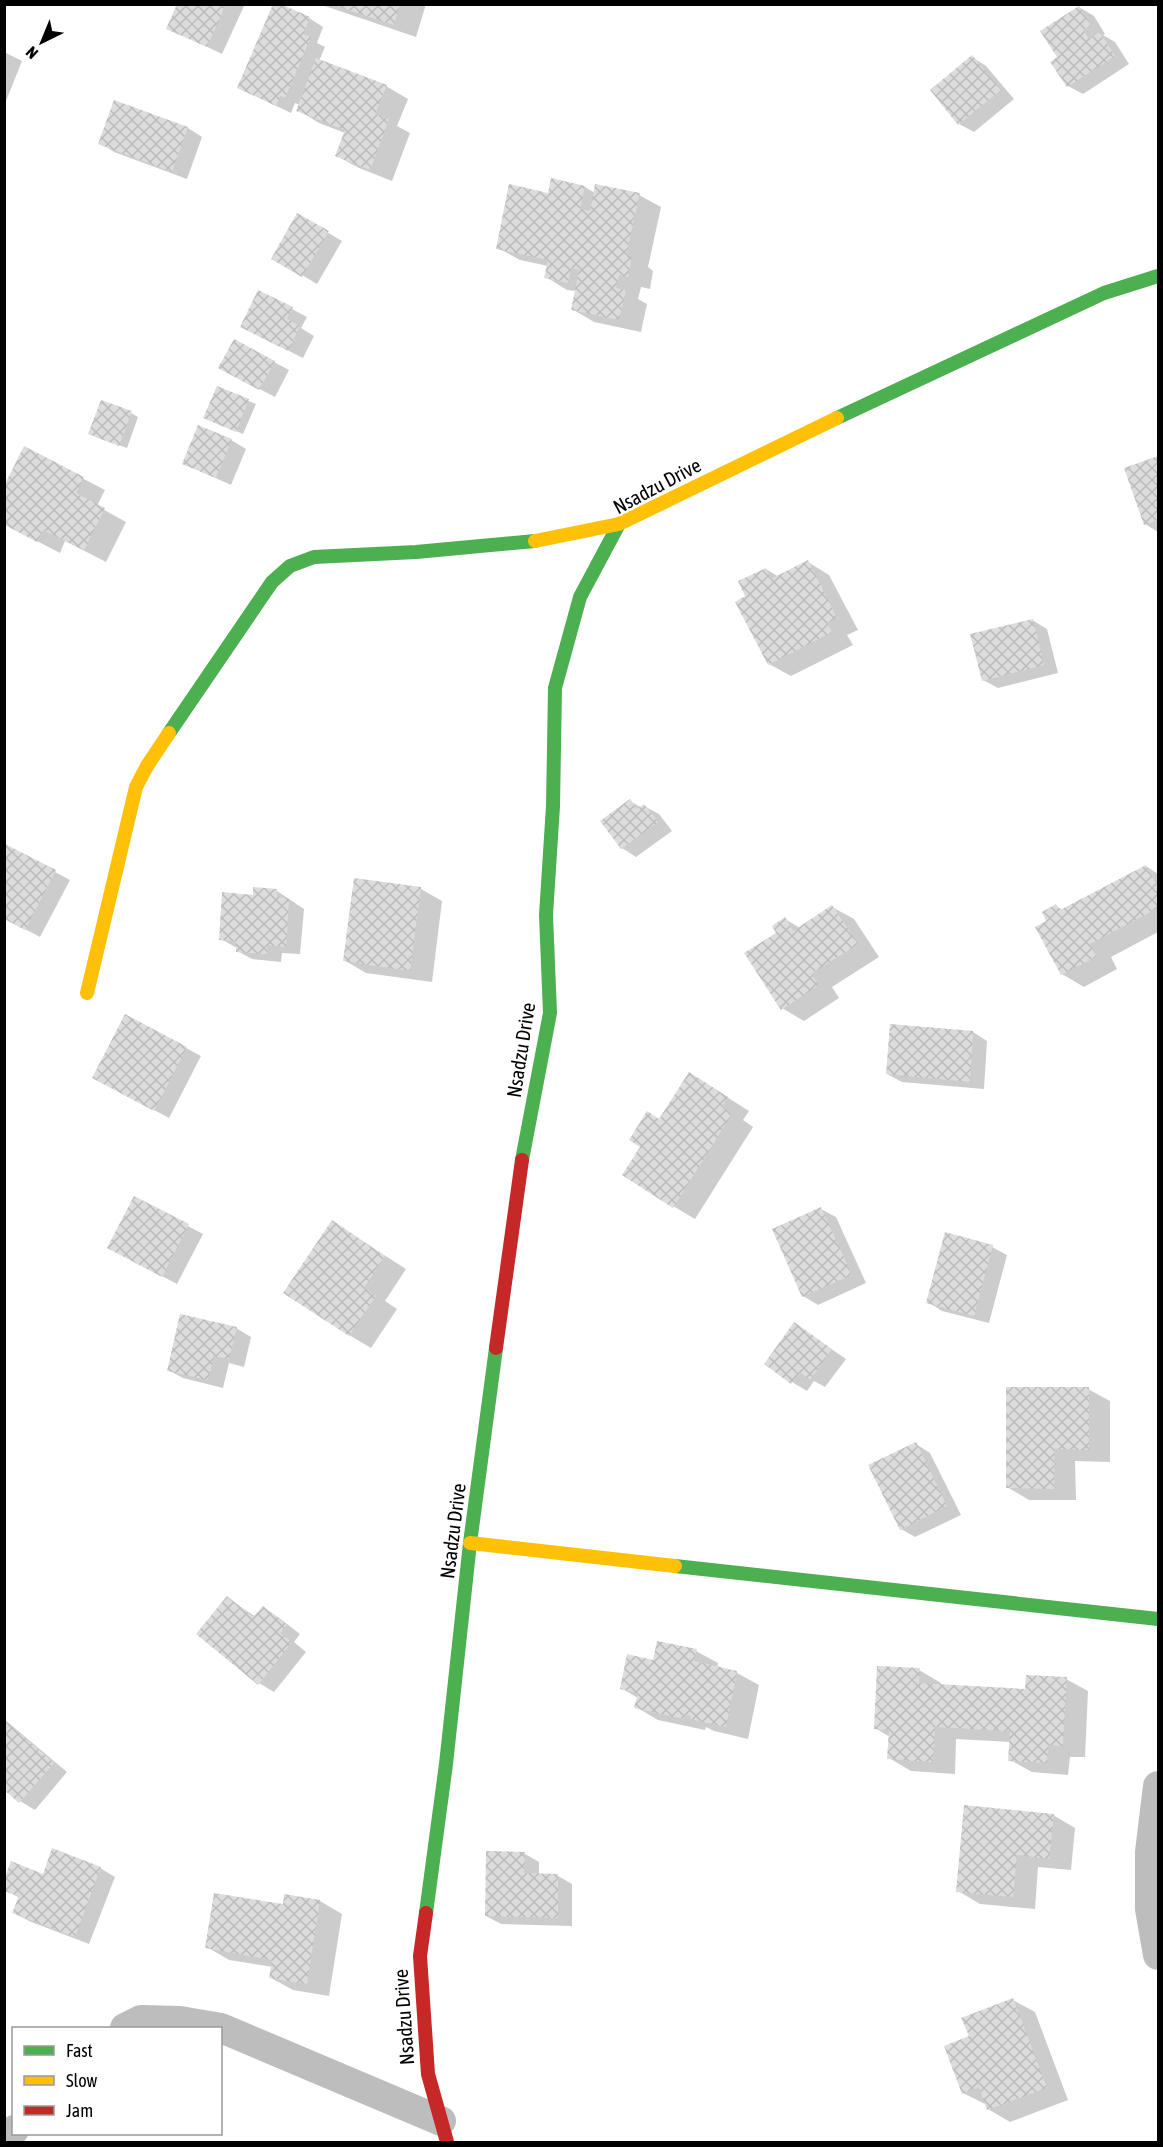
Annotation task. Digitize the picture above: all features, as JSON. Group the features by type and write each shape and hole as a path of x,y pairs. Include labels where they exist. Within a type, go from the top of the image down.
{"street":[{"name":"Nsadzu Drive","path":"444,2132 428,2074 420,1956 446,1764 471,1543 521,1167 550,1013 546,915 553,806 555,688 580,597 619,524 777,446 1104,293 1158,276"},
{"path":"87,993 136,787 147,766 273,582 290,566 314,557 525,543 619,524"},
{"path":"471,1543 1158,1619"},
{"path":"1158,1786 1150,1852 1150,1909 1158,1955"},
{"path":"127,2027 141,2020 180,2021 215,2027"},
{"path":"222,2028 444,2132"}],"building":[{"path":"177,4 226,4 207,47 166,29"},
{"path":"273,4 281,4 310,17 303,34 311,37 285,98 280,96 276,106 237,88"},
{"path":"330,4 400,4 394,25"},
{"path":"1079,6 1091,25 1083,30 1089,39 1100,32 1115,56 1067,87 1050,62 1057,57 1040,31"},
{"path":"972,55 1001,90 958,125 930,90"},
{"path":"316,58 387,85 375,114 389,119 370,170 335,156 345,130 296,111"},
{"path":"114,100 188,127 172,172 98,144"},
{"path":"551,178 585,186 580,209 590,211 595,184 640,193 626,255 632,257 628,277 619,275 616,288 626,290 619,320 571,310 579,270 571,268 568,283 544,278 548,260 496,249 509,184 548,193"},
{"path":"297,213 329,231 302,277 271,259"},
{"path":"258,290 293,307 287,319 300,326 288,351 240,327"},
{"path":"234,339 275,361 259,390 218,368"},
{"path":"217,386 249,399 236,432 203,418"},
{"path":"101,400 132,411 119,446 88,434"},
{"path":"198,425 232,439 216,478 182,464"},
{"path":"24,446 84,477 76,493 105,508 84,550 43,530 37,542 5,525 5,484"},
{"path":"1158,456 1158,520 1144,525 1124,468"},
{"path":"808,560 837,618 827,623 832,632 768,665 735,602 745,596 738,581 766,568 771,579"},
{"path":"1033,619 1044,665 982,681 970,634"},
{"path":"630,799 637,809 644,804 658,822 621,849 600,821"},
{"path":"5,844 56,870 25,930 4,919"},
{"path":"1146,865 1158,888 1158,908 1090,944 1096,957 1061,975 1035,927 1046,921 1042,912 1056,904 1060,910"},
{"path":"354,878 421,887 410,971 343,961"},
{"path":"253,887 277,889 277,897 289,899 286,947 267,945 267,954 236,952 236,941 219,940 222,892 253,895"},
{"path":"832,905 858,944 811,974 819,985 781,1010 744,953 776,933 772,926 785,917 793,931"},
{"path":"125,1014 187,1047 154,1111 92,1078"},
{"path":"890,1024 973,1031 970,1082 886,1074"},
{"path":"689,1072 728,1097 722,1107 732,1114 673,1208 622,1175 640,1147 629,1140 647,1111 659,1119"},
{"path":"134,1196 189,1224 162,1277 107,1248"},
{"path":"821,1207 852,1275 802,1297 772,1229"},
{"path":"332,1220 385,1256 364,1288 376,1296 349,1336 283,1293"},
{"path":"945,1232 993,1245 974,1316 926,1303"},
{"path":"180,1314 237,1327 229,1359 214,1356 208,1380 167,1371"},
{"path":"794,1322 832,1349 810,1380 800,1372 791,1384 764,1364"},
{"path":"1006,1387 1089,1387 1089,1450 1054,1449 1054,1489 1006,1488"},
{"path":"916,1442 947,1506 900,1530 868,1465"},
{"path":"227,1596 253,1617 263,1606 287,1625 280,1633 292,1642 258,1685 196,1634"},
{"path":"657,1641 697,1649 694,1661 737,1671 726,1727 690,1719 691,1716 684,1715 684,1719 634,1708 638,1693 620,1689 627,1654 653,1660"},
{"path":"877,1666 920,1668 919,1683 1025,1689 1026,1675 1067,1677 1063,1746 1048,1745 1047,1763 1008,1761 1010,1731 935,1727 933,1762 887,1759 889,1730 874,1729"},
{"path":"4,1720 54,1763 19,1803 4,1790"},
{"path":"964,1805 1054,1814 1049,1859 1017,1855 1013,1897 956,1892"},
{"path":"52,1848 101,1867 75,1937 12,1913 19,1896 4,1891 4,1880 11,1861 43,1874"},
{"path":"486,1851 525,1852 524,1873 558,1874 558,1918 485,1916"},
{"path":"214,1893 283,1904 284,1894 320,1900 307,1984 269,1978 272,1960 205,1948"},
{"path":"1013,1998 1047,2088 987,2110 979,2087 962,2094 944,2046 969,2036 961,2018"}],"traffic: fast":[{"path":"837,418 1104,293 1158,276"},
{"path":"522,1160 550,1013 546,915 553,806 555,688 580,597 619,524"},
{"path":"169,733 272,582 290,566 314,557 416,552 535,541"},
{"path":"426,1913 446,1764 470,1543 496,1348"},
{"path":"675,1566 1158,1619"}],"traffic: slow":[{"path":"535,541 619,524 837,418"},
{"path":"87,993 136,787 169,733"},
{"path":"470,1543 675,1566"}],"traffic: jam":[{"path":"496,1348 522,1160"},
{"path":"426,1913 420,1956 428,2074 447,2142"}]}
